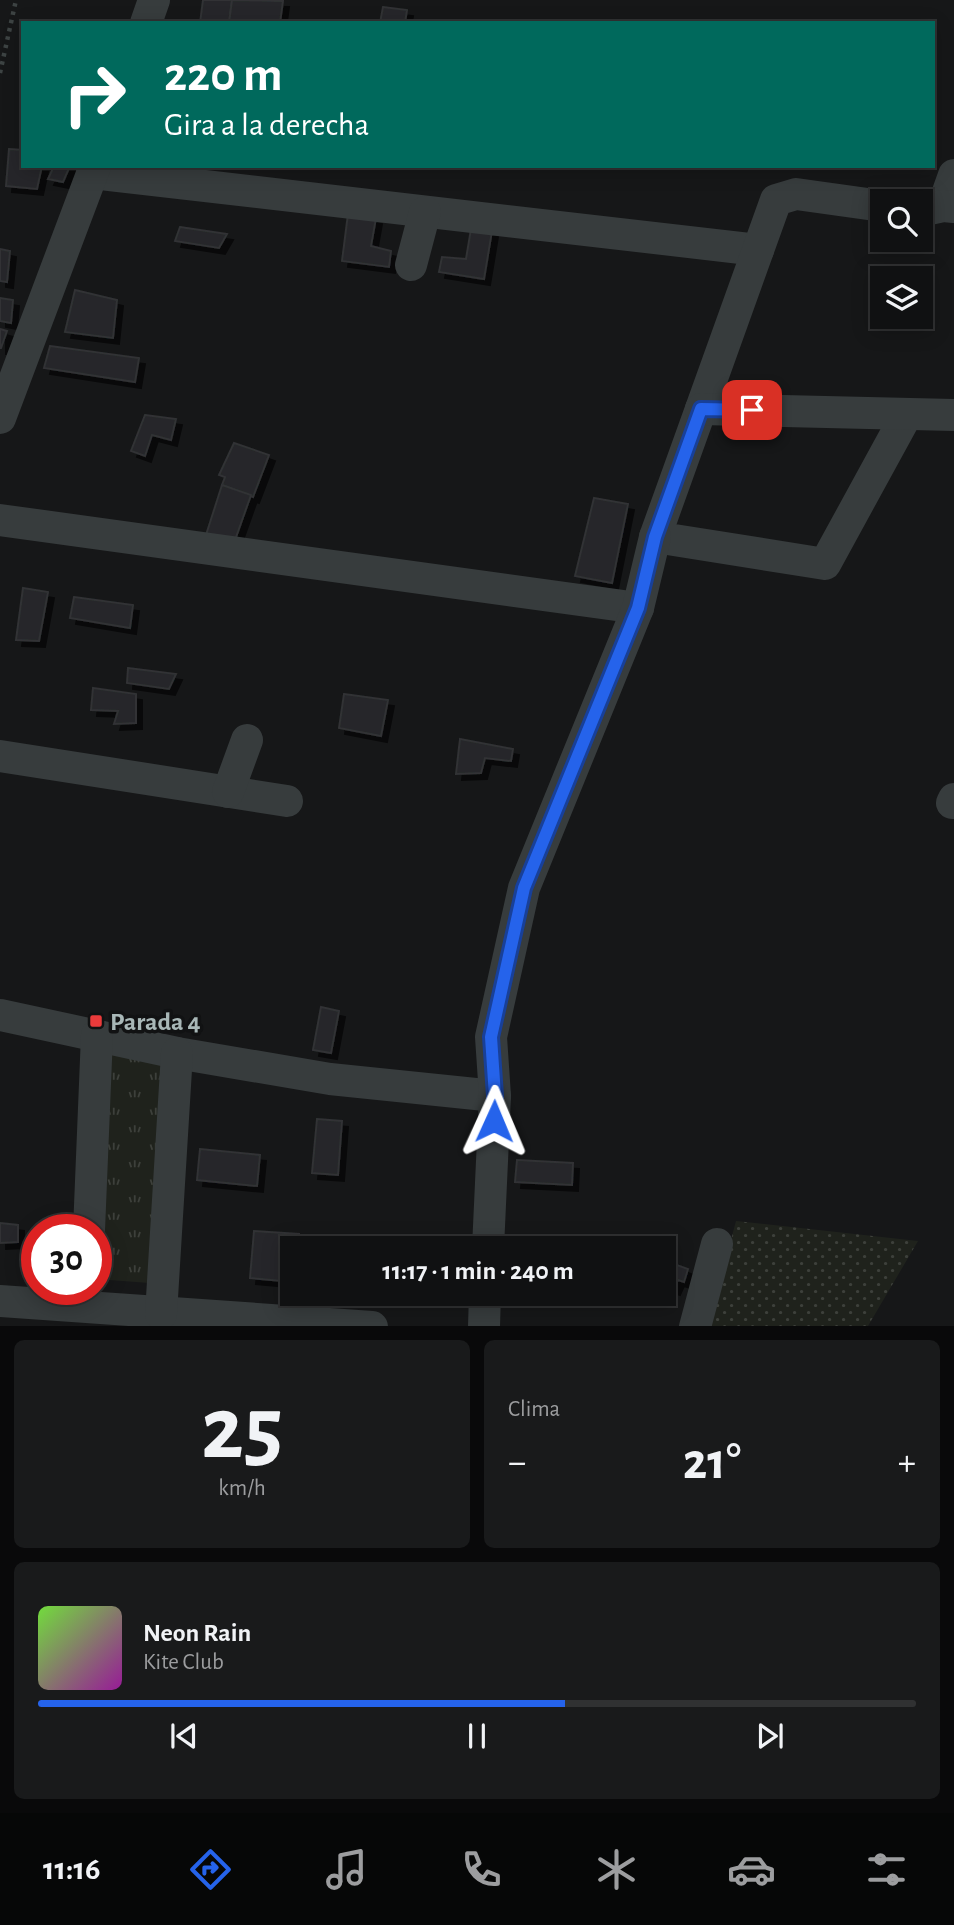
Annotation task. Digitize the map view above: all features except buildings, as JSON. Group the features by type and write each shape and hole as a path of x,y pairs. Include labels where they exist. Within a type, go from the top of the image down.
{"street":[{"path":"147,21 154,0"},
{"path":"0,418 94,170 425,212 758,250"},
{"path":"939,208 954,175"},
{"path":"489,1236 495,1096 491,1037 524,888 638,608 655,537 776,200 796,194 870,204"},
{"path":"411,265 425,212"},
{"path":"701,409 954,415"},
{"path":"655,537 825,564 907,414"},
{"path":"0,520 638,608"},
{"path":"228,792 247,740"},
{"path":"0,756 288,801"},
{"path":"0,996 327,1066"},
{"path":"0,1015 177,1053 330,1079 495,1096"},
{"path":"90,1214 97,1035"},
{"path":"161,1314 177,1053"},
{"path":"695,1326 717,1244"},
{"path":"0,1301 21,1300"},
{"path":"112,1304 161,1314 372,1326"},
{"path":"484,1326 485,1306"}],"path":[{"path":"0,73 16,0"}],"green space":[{"path":"109,1052 167,1063 150,1283 112,1280 112,1214 97,1214"},
{"path":"736,1221 918,1241 868,1326 708,1326"}],"place":[{"name":"Parada 4","path":"96,1021"}],"route":[{"path":"494,1121 491,1037 524,888 638,608 655,537 701,409 752,410"}]}
